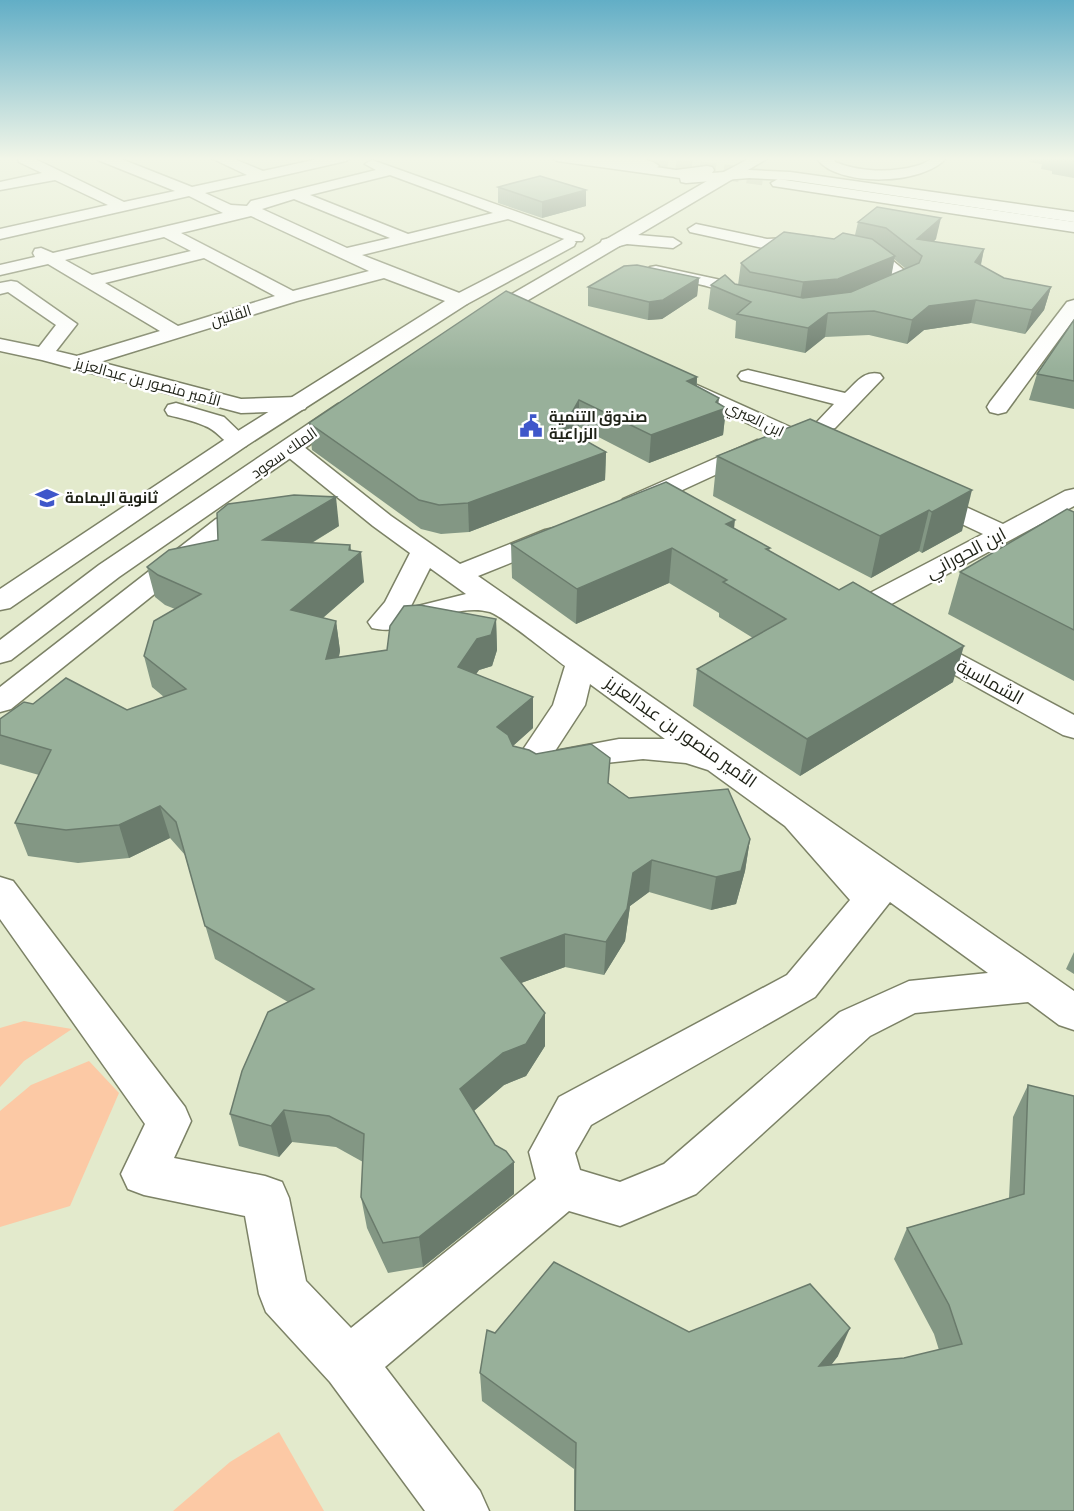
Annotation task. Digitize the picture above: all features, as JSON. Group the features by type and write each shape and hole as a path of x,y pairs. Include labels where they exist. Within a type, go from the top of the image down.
{"street":[{"path":"5,233 30,228"},
{"path":"0,270 181,228"},
{"path":"288,228 385,272 460,300"},
{"path":"378,228 407,239"},
{"path":"345,254 454,228"},
{"path":"547,228 576,238"},
{"name":"الملك سعود","path":"461,333 617,228"},
{"path":"1037,228 1074,233"},
{"path":"696,229 767,244 813,242 875,255 907,280 858,301"},
{"path":"166,231 291,297"},
{"path":"5,233 177,333"},
{"name":"الملك سعود","path":"0,602 238,441 460,300 576,238 603,236"},
{"path":"603,236 673,243"},
{"path":"91,281 208,252"},
{"path":"634,266 724,286 740,301 769,307"},
{"name":"القلتين","path":"72,372 177,333 291,297 385,272"},
{"path":"0,289 11,286 67,324 44,354"},
{"path":"510,301 531,311"},
{"path":"998,406 1074,306"},
{"name":"الأمير منصور بن عبدالعزيز","path":"0,345 44,354 72,372 135,397 216,422 238,441"},
{"name":"الأمير منصور بن عبدالعزيز","path":"72,372 182,391 241,406 297,404"},
{"name":"ابن العبري","path":"658,372 840,458"},
{"path":"748,376 849,401"},
{"path":"827,423 873,378"},
{"path":"135,397 215,413 223,411 223,408 182,391"},
{"name":"الملك سعود","path":"0,654 109,571 363,397"},
{"path":"610,513 786,434"},
{"name":"الأمير منصور بن عبدالعزيز","path":"291,448 382,521 1074,1013"},
{"path":"905,488 1023,530"},
{"path":"654,495 684,512"},
{"name":"ابن الحوراني","path":"848,605 1023,530 1074,496"},
{"path":"330,512 382,521"},
{"path":"0,702 225,524 284,516"},
{"path":"459,574 578,526"},
{"path":"424,550 397,606 382,622 399,621 444,607 472,602 504,606"},
{"name":"الشماسية","path":"848,605 1074,728"},
{"path":"582,661 569,705 527,769 581,754 633,747 691,752 729,766"},
{"path":"562,1187 552,1152 575,1110 801,987 872,900 791,810"},
{"path":"0,891 169,1121 144,1174 265,1198 284,1294 349,1363 460,1511"},
{"path":"562,1187 620,1204 680,1179 855,1024 909,996 1035,985"},
{"path":"349,1363 562,1187"}],"shaded area":[{"path":"24,1021 72,1029 24,1061 0,1087 0,1028"},
{"path":"89,1061 119,1093 70,1206 0,1227 0,1111 31,1085"},
{"path":"279,1432 324,1511 173,1511 230,1462"}],"building":[{"path":"884,228 930,228 917,239 984,249 975,262 1004,278 1051,287 1032,310 976,300 929,306 912,320 874,311 828,313 808,328 737,314 751,302 711,285 725,275 735,284 803,298 851,292 919,263 922,256"},
{"path":"784,232 834,239 843,233 872,239 895,256 838,279 803,282 750,272 741,263"},
{"path":"637,265 699,278 663,300 649,302 588,287 624,266"},
{"name":"صندوق التنمية الزراعية","path":"506,291 697,377 687,381 719,398 716,402 726,408 651,435 579,400 563,428 606,452 468,503 439,505 419,500 309,423"},
{"path":"1074,320 1074,381 1037,374"},
{"path":"810,419 972,490 880,536 717,456"},
{"path":"666,482 735,520 726,524 839,590 853,582 964,646 807,739 697,669 786,619 723,582 727,580 672,548 577,589 511,544"},
{"path":"294,495 336,497 263,540 350,545 349,550 361,552 291,610 336,621 326,659 387,650 390,626 404,606 420,605 496,619 491,635 477,639 458,667 533,697 497,727 508,735 513,746 536,754 591,744 610,758 608,783 629,798 728,789 750,839 741,871 716,877 652,860 633,873 627,909 606,942 565,934 501,958 545,1013 526,1044 503,1053 460,1089 495,1145 506,1151 514,1162 419,1237 383,1243 361,1197 364,1134 329,1116 284,1110 271,1126 230,1114 242,1071 268,1012 314,989 205,926 176,822 160,806 119,825 66,830 15,823 51,750 0,735 0,719 24,702 33,704 66,678 127,710 186,689 144,656 154,621 201,594 158,575 147,567 169,550 218,540 217,513 228,504"},
{"path":"1067,509 1074,512 1074,630 960,572"},
{"path":"1028,1085 1074,1096 1074,1511 575,1511 576,1443 480,1373 487,1330 495,1333 554,1262 689,1332 810,1284 850,1328 819,1366 904,1358 962,1344 949,1305 907,1228 1024,1194"}],"place":[{"name":"صندوق التنمية الزراعية","path":"531,426"},
{"name":"ثانوية اليمامة","path":"47,498"}]}
